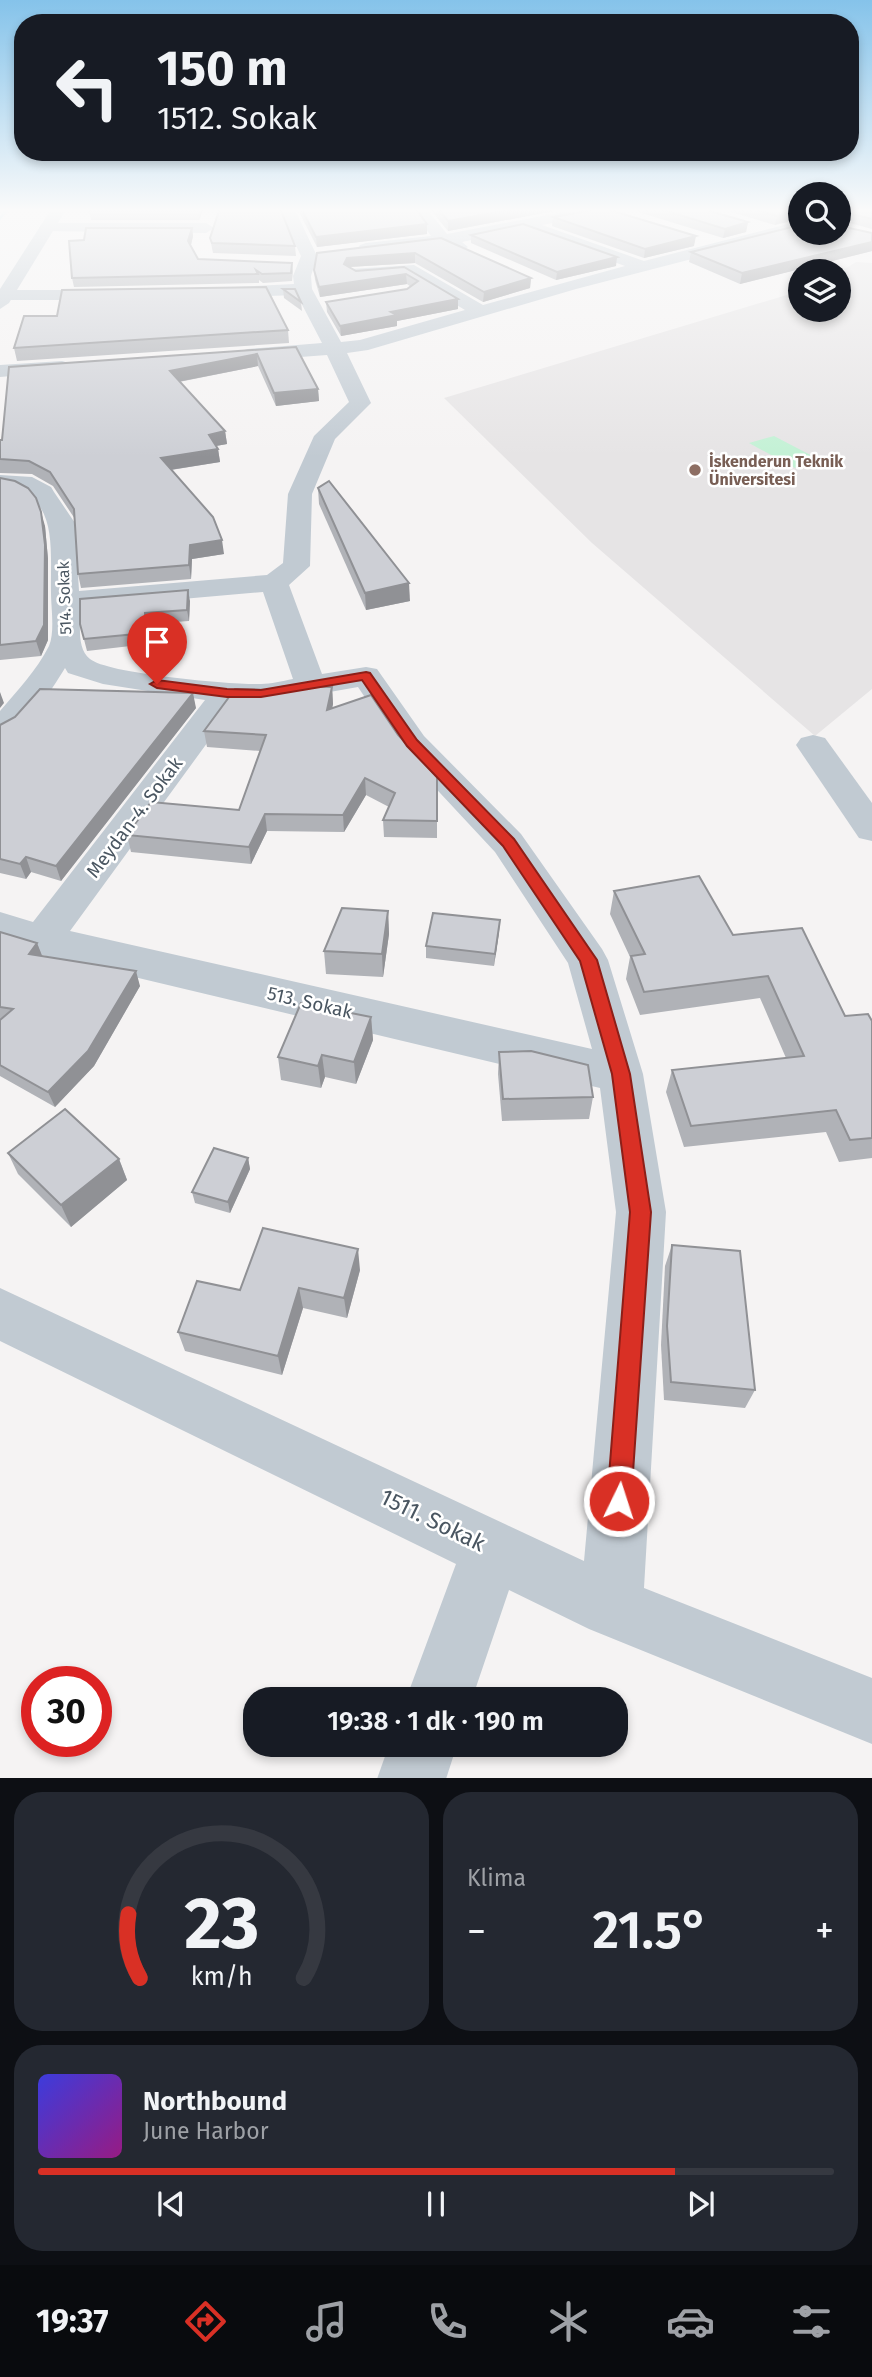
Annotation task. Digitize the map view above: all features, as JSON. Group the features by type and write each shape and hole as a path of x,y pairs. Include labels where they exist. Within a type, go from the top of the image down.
{"street":[{"path":"195,294 215,291"},
{"path":"64,601 274,583 296,566 300,494 325,436 360,403 355,388 333,349 314,291"},
{"path":"447,291 481,311"},
{"path":"236,356 361,346 547,291"},
{"path":"2,299 128,295"},
{"path":"0,371 83,366"},
{"name":"514. Sokak","path":"0,482 23,482 42,492 62,523 65,645 33,693 0,731"},
{"path":"274,583 310,686"},
{"path":"65,645 79,666 103,675 184,689 261,694 366,676 412,743 508,843 588,960 621,1074 641,1212 611,1607"},
{"name":"Meydan-4. Sokak","path":"42,940 227,693"},
{"path":"813,745 872,829"},
{"name":"513. Sokak","path":"0,927 42,940 621,1074"},
{"name":"1511. Sokak","path":"0,1314 611,1607 872,1711"},
{"path":"443,1687 492,1549"},
{"path":"411,1778 419,1757"}],"shaded area":[{"name":"İskenderun Teknik Üniversitesi","path":"851,291 872,291 872,689 815,736 592,543 444,398 788,295 788,322 851,322"}],"green space":[{"path":"774,436 820,460 795,468 749,443"}],"building":[{"path":"62,291 268,291 288,330 14,348 24,316 57,316"},
{"path":"286,291 296,291 301,302"},
{"path":"395,291 444,291 458,299 391,312 397,315 340,326 326,302"},
{"path":"296,347 318,389 274,393 257,354 170,371 225,431 209,435 218,449 161,458 213,517 222,540 190,545 189,565 78,574 74,509 50,472 29,461 0,459 9,367"},
{"path":"0,478 15,481 28,488 36,498 41,512 45,545 44,625 36,641 0,645"},
{"path":"329,481 409,583 365,593 318,488"},
{"path":"188,590 187,610 145,613 146,633 84,639 80,624 80,599"},
{"path":"285,686 332,687 327,710 371,695 398,735 437,777 437,821 383,820 395,793 365,778 343,815 265,814 249,847 127,835 151,802 239,810 266,735 204,731 235,689 269,690"},
{"path":"40,689 193,693 56,866 26,857 20,864 0,859 0,725 15,717"},
{"path":"699,876 733,935 802,928 845,1016 868,1014 872,1021 872,1138 850,1140 836,1110 691,1126 672,1070 804,1056 768,976 644,992 631,956 645,954 614,891"},
{"path":"342,908 388,911 382,954 324,951"},
{"path":"433,913 500,920 495,954 426,946"},
{"path":"0,932 37,943 29,954 136,971 88,1051 48,1092 0,1065 0,1020 13,1009 0,1007"},
{"path":"301,1003 371,1017 354,1062 322,1055 318,1066 278,1057"},
{"path":"531,1051 588,1065 593,1097 503,1099 499,1052"},
{"path":"65,1109 119,1159 61,1205 8,1153"},
{"path":"214,1148 248,1158 228,1202 192,1192"},
{"path":"263,1228 358,1249 344,1298 299,1288 278,1356 178,1332 197,1281 240,1290"},
{"path":"672,1245 740,1251 755,1390 671,1382 667,1326"}],"place":[{"name":"İskenderun Teknik Üniversitesi","path":"695,470"}],"route":[{"path":"157,684 184,689 261,694 366,676 412,743 508,843 588,960 621,1074 641,1212 619,1501"}]}
